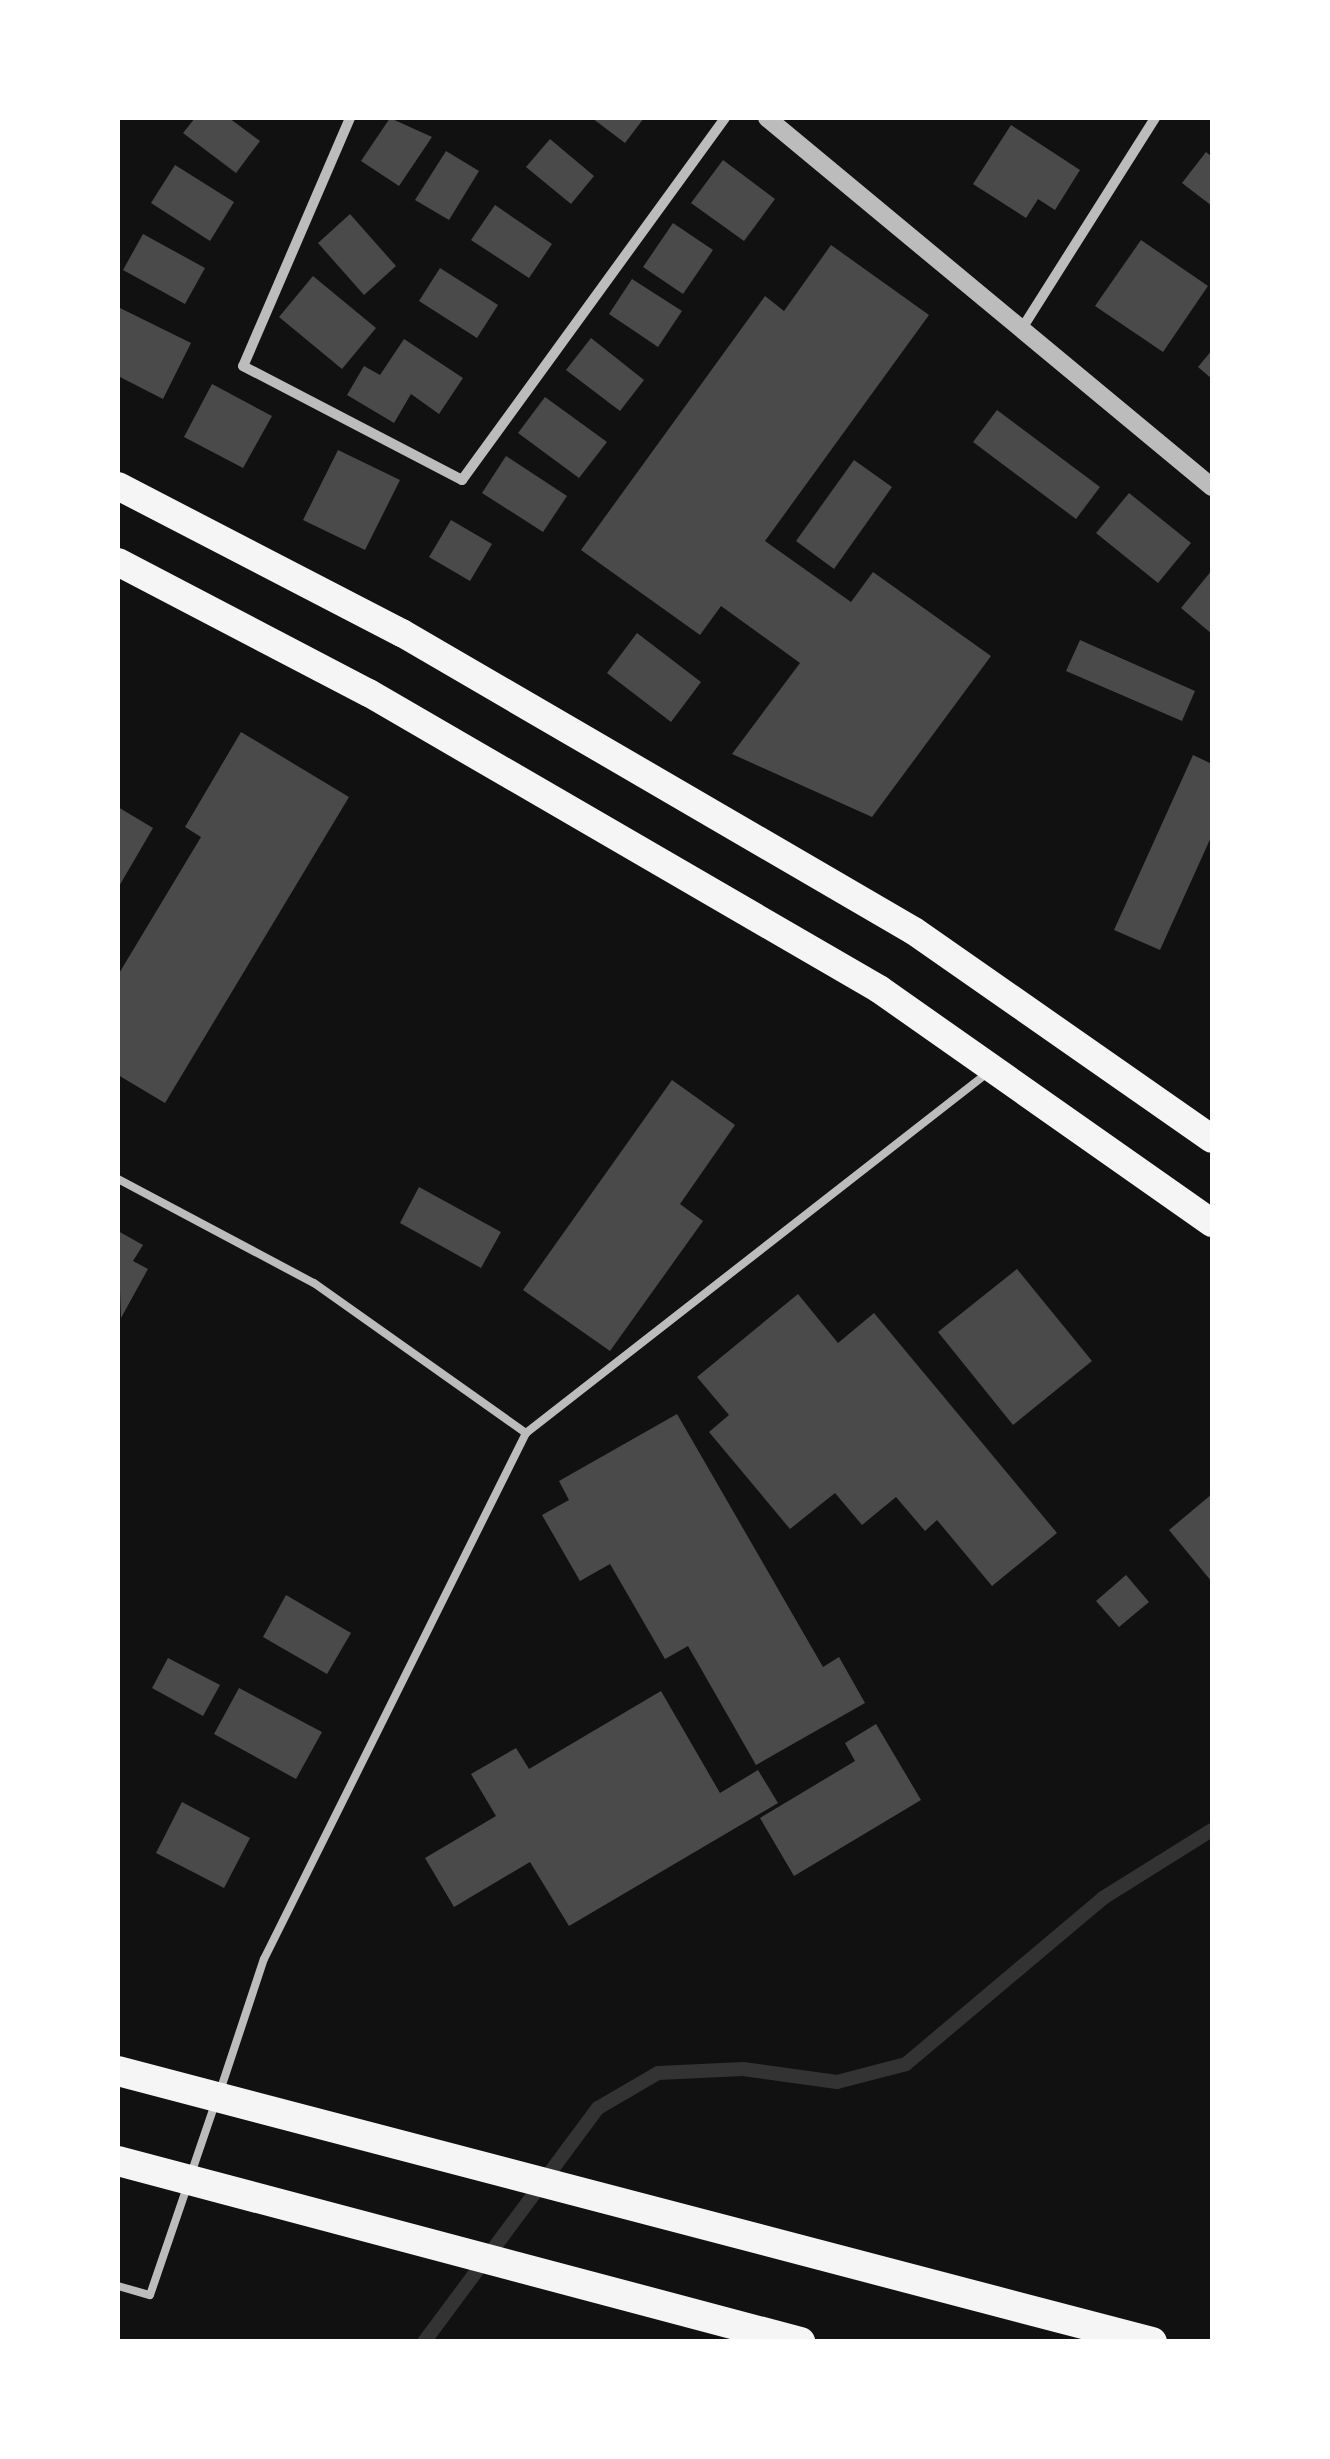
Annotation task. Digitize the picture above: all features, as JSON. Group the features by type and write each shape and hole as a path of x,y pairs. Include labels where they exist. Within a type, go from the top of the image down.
{"highway":[{"path":"118,486 402,634 914,931 1212,1139"},
{"path":"118,562 368,693 879,989 1212,1223"},
{"path":"126,2073 768,2237 1152,2342"},
{"path":"118,2162 800,2342"}],"street":[{"path":"350,118 242,366 462,480 725,118"},
{"path":"1020,331 1155,118"},
{"path":"777,121 1020,331 1212,487"}],"lane":[{"path":"118,2286 150,2295 264,1959 526,1433 993,1069"},
{"path":"118,1179 314,1283 526,1433"}],"building":[{"path":"195,118 229,118 260,141 236,173 183,133"},
{"path":"390,118 432,137 399,186 361,161"},
{"path":"592,118 644,118 625,143"},
{"path":"1011,125 1080,170 1055,210 1038,199 1026,218 973,184"},
{"path":"550,139 594,176 571,204 526,167"},
{"path":"446,151 479,171 449,220 415,200"},
{"path":"1206,152 1212,157 1212,206 1182,183"},
{"path":"723,160 775,199 744,241 691,203"},
{"path":"175,165 234,202 210,241 151,203"},
{"path":"495,205 552,244 529,278 471,240"},
{"path":"350,214 396,266 364,295 318,243"},
{"path":"673,223 713,250 683,294 643,267"},
{"path":"143,234 205,268 185,304 123,270"},
{"path":"1141,240 1208,286 1163,352 1095,306"},
{"path":"831,245 929,315 765,541 851,602 873,572 991,656 872,817 732,754 800,663 721,606 700,635 581,550 765,296 784,311"},
{"path":"440,268 498,305 477,338 419,301"},
{"path":"313,276 376,328 342,369 279,317"},
{"path":"632,279 682,311 658,347 609,314"},
{"path":"118,307 191,343 163,399 118,376"},
{"path":"591,338 644,380 620,411 566,370"},
{"path":"404,339 463,378 439,414 411,394 394,423 347,395 364,366 380,375"},
{"path":"1212,350 1212,379 1198,367"},
{"path":"212,384 272,416 243,468 184,437"},
{"path":"545,397 607,442 579,478 518,433"},
{"path":"997,410 1100,487 1076,519 973,442"},
{"path":"338,450 400,480 365,550 303,520"},
{"path":"506,456 567,496 543,532 482,493"},
{"path":"854,460 892,487 834,569 796,541"},
{"path":"1129,493 1191,543 1158,583 1096,533"},
{"path":"451,520 492,544 470,581 429,557"},
{"path":"1212,570 1212,634 1181,608"},
{"path":"637,633 701,682 671,722 607,673"},
{"path":"1080,640 1195,691 1182,721 1066,671"},
{"path":"241,732 349,797 165,1103 118,1075 118,975 201,837 185,827"},
{"path":"1193,755 1212,764 1212,835 1160,950 1114,930"},
{"path":"118,807 153,828 118,888"},
{"path":"672,1080 735,1125 680,1204 703,1221 610,1351 523,1290"},
{"path":"419,1187 501,1232 481,1268 400,1223"},
{"path":"118,1231 143,1245 133,1261 148,1269 121,1318"},
{"path":"1017,1269 1092,1361 1013,1425 938,1332"},
{"path":"798,1294 838,1343 874,1313 1057,1533 992,1586 937,1520 925,1531 896,1497 862,1525 835,1493 790,1529 709,1432 729,1415 697,1377"},
{"path":"677,1414 823,1667 839,1657 865,1703 756,1765 688,1646 665,1659 610,1564 580,1581 542,1515 569,1500 559,1481"},
{"path":"1212,1494 1212,1582 1169,1530"},
{"path":"1126,1575 1149,1602 1119,1627 1096,1601"},
{"path":"286,1595 351,1633 327,1674 263,1637"},
{"path":"168,1658 220,1685 203,1716 152,1688"},
{"path":"239,1688 322,1732 296,1779 214,1734"},
{"path":"661,1691 720,1793 758,1770 778,1803 569,1926 530,1862 454,1907 425,1858 496,1816 471,1774 516,1748 529,1769"},
{"path":"876,1724 921,1800 794,1876 760,1818 855,1761 845,1743"},
{"path":"182,1802 250,1838 224,1888 156,1853"}],"waterway":[{"path":"424,2342 598,2108 658,2073 743,2069 837,2082 906,2064 1103,1898 1212,1830"}]}
